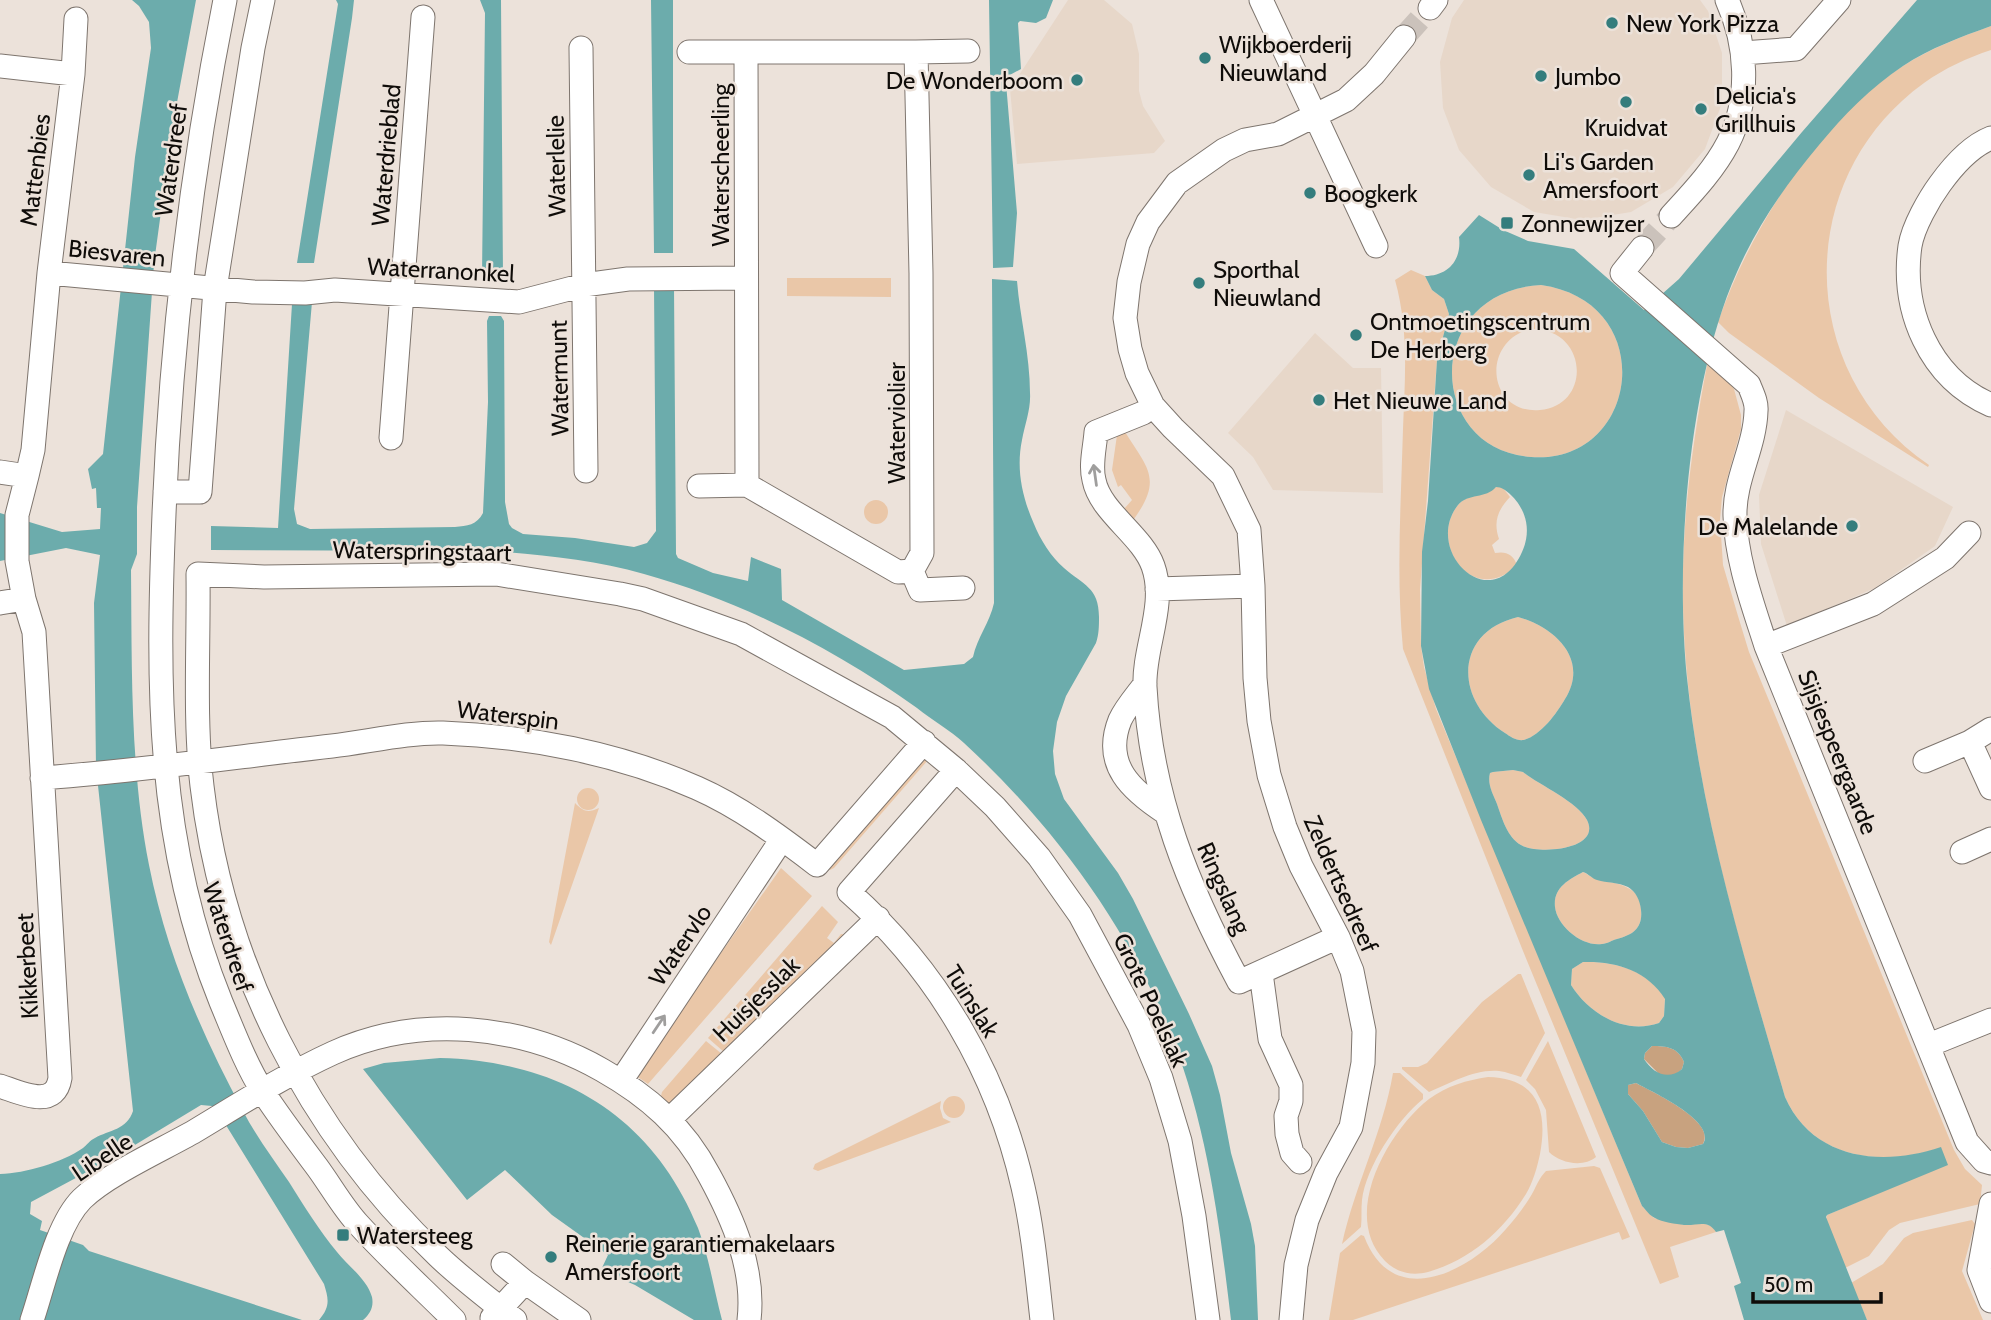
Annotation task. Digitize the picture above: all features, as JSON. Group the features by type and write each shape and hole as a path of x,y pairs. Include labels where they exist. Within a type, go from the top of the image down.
{"street":[{"name":"Waterdreef","path":"225,0 168,285 160,652 165,766 180,873 198,941 230,1023 253,1097 356,1222 454,1320"},
{"path":"165,492 200,492 215,289 263,0"},
{"path":"1261,0 1376,246"},
{"path":"1671,216 1702,181 1728,142 1740,107 1743,53 1727,0"},
{"path":"1743,53 1796,49 1839,0"},
{"name":"Waterdrieblad","path":"391,438 423,17"},
{"name":"Mattenbies","path":"42,778 34,632 16,561 17,515 33,450 49,273 73,74 76,19"},
{"name":"Zeldertsedreef","path":"1291,1320 1296,1265 1307,1220 1326,1173 1350,1127 1363,1063 1364,1031 1352,971 1338,937 1301,866 1285,827 1269,775 1259,721 1255,678 1249,530 1223,476 1153,406 1136,373 1125,318 1129,282 1138,244 1148,222 1177,183 1224,150 1245,140 1278,134 1346,100 1374,74 1404,37"},
{"path":"216,43 253,48"},
{"name":"Waterlelie","path":"581,48 584,285"},
{"name":"Waterscheerling","path":"689,52 968,51"},
{"name":"Waterscheerling","path":"746,52 746,278"},
{"name":"Waterviolier","path":"912,571 922,553 921,273 916,52"},
{"path":"0,66 73,74"},
{"name":"Zeldertsedreef","path":"1237,504 1161,436 1143,414 1126,378 1116,347 1113,311 1116,279 1124,247 1140,212 1169,175 1191,156 1229,132 1274,120 1314,117"},
{"path":"1991,138 1965,155 1929,199 1910,243 1908,285 1916,325 1940,365 1977,399 1991,405"},
{"name":"Sijsjespeergaarde","path":"1637,253 1622,273 1749,385 1757,409 1741,473 1735,515 1739,551 1750,597 1766,646 1967,1142 1984,1161 1991,1163"},
{"name":"Biesvaren","path":"49,273 168,285"},
{"path":"746,278 747,485"},
{"name":"Waterranonkel","path":"215,289 285,293 335,290 519,302 584,285 628,279 746,278"},
{"path":"168,285 215,289"},
{"name":"Watermunt","path":"584,285 586,471"},
{"name":"Ringslang","path":"1143,414 1096,432 1094,481 1101,498 1130,531 1153,566 1157,589 1145,684 1149,729 1166,813 1184,869 1210,929 1239,982 1261,973"},
{"path":"0,471 27,476"},
{"path":"699,486 747,485 898,572 912,571 920,590 963,588"},
{"path":"1766,646 1873,604 1945,558 1969,533"},
{"name":"Waterdreef","path":"198,574 200,761 208,826 226,905 262,1005 295,1072 333,1135 378,1192 437,1256 502,1316 525,1282"},
{"name":"Waterspringstaart","path":"198,574 264,577 496,574 643,599 741,634 892,717 931,748"},
{"path":"1157,589 1253,586"},
{"path":"0,603 24,598"},
{"name":"Ringslang","path":"1145,684 1120,721 1116,745 1118,764 1127,783 1143,798 1166,813"},
{"path":"1925,761 1970,742 1991,729"},
{"name":"Waterspin","path":"42,778 90,775 441,733 534,741 622,761 697,788 765,826 817,865 931,748"},
{"path":"1970,742 1991,788"},
{"name":"Grote Poelslak","path":"931,748 995,807 1039,857 1085,924 1139,1025 1161,1078 1180,1140 1194,1216 1208,1320"},
{"name":"Tuinslak","path":"956,770 849,892 878,918 936,986 960,1025 993,1091 1023,1188 1042,1320"},
{"name":"Kikkerbeet","path":"0,1086 35,1097 47,1096 53,1094 60,1078 42,778"},
{"name":"Watervlo","path":"621,1081 782,839"},
{"path":"1962,852 1991,839"},
{"name":"Huisjesslak","path":"670,1119 878,918"},
{"path":"1300,1162 1289,1146 1286,1124 1292,1093 1291,1084 1270,1039 1261,973 1338,937"},
{"path":"1929,1045 1991,1020"},
{"name":"Libelle","path":"32,1320 64,1223 83,1199 110,1180 334,1052 378,1038 425,1030 472,1029 500,1032 552,1045 645,1096 670,1119 698,1154 734,1227 745,1260 750,1320"},
{"path":"1991,1204 1979,1270 1991,1301"},
{"path":"503,1264 579,1320"}],"shaded area":[{"name":"De Wonderboom","path":"1068,0 1104,0 1132,24 1139,54 1139,91 1143,106 1165,141 1154,153 1017,164 1010,89"},
{"path":"1464,0 1700,0 1708,11 1722,53 1722,103 1705,149 1673,187 1631,212 1582,220 1534,212 1491,187 1459,150 1443,108 1440,62 1452,18"},
{"path":"1991,26 1991,50 1956,64 1924,83 1881,123 1850,170 1832,222 1827,276 1834,329 1853,380 1885,426 1929,465 1928,467 1819,398 1729,333 1718,322 1749,250 1769,214 1791,179 1843,116 1872,89 1903,66 1946,43"},
{"path":"1411,270 1425,276 1432,290 1444,299 1449,314 1437,360 1420,590 1424,667 1436,709 1642,1206 1654,1218 1685,1225 1703,1223 1713,1227 1716,1232 1670,1247 1679,1277 1660,1284 1403,649 1399,567 1405,354 1395,280"},
{"path":"787,278 891,278 891,297 787,296"},
{"path":"1541,285 1579,298 1605,320 1619,349 1622,380 1614,411 1595,436 1568,453 1531,457 1496,448 1471,428 1456,401 1452,371 1458,340 1475,313 1502,294","holes":["1530,329 1549,332 1563,340 1573,352 1577,367 1575,382 1569,395 1557,405 1540,410 1523,409 1510,401 1501,390 1497,377 1497,362 1503,348 1514,337"]},
{"name":"Het Nieuwe Land","path":"1315,333 1353,368 1381,368 1383,493 1273,490 1253,457 1228,433"},
{"path":"1707,365 1726,378 1734,389 1741,415 1741,429 1722,497 1720,520 1723,565 1749,652 1954,1150 1965,1169 1982,1185 1980,1204 1900,1223 1889,1230 1869,1256 1845,1268 1826,1220 1827,1215 1947,1164 1940,1148 1918,1154 1873,1157 1831,1146 1813,1134 1797,1118 1785,1097 1718,855 1694,732 1687,670 1683,607 1686,516 1692,455"},
{"name":"De Malelande","path":"1786,410 1953,507 1935,546 1875,588 1787,626 1761,544 1759,495"},
{"path":"1124,430 1145,463 1150,482 1143,505 1134,519 1124,509 1132,500 1121,485 1118,487 1112,470 1117,435"},
{"path":"1497,486 1503,488 1510,497 1498,516 1496,527 1499,539 1492,545 1495,553 1509,554 1517,565 1501,576 1485,579 1471,575 1460,566 1448,537 1450,521 1462,501"},
{"path":"876,500 884,504 888,512 884,520 876,524 868,520 864,512 868,504"},
{"path":"1518,617 1544,628 1555,637 1571,658 1573,671 1572,684 1553,717 1542,729 1524,740 1509,736 1488,719 1470,686 1468,668 1472,652 1482,637 1497,625"},
{"path":"921,755 928,760 830,870 826,866"},
{"path":"1513,770 1523,772 1567,800 1582,813 1589,830 1585,838 1566,848 1541,850 1516,842 1506,827 1489,781 1490,773"},
{"path":"588,788 596,791 599,799 596,807 588,810 580,807 577,799 580,791"},
{"path":"575,803 586,811 599,808 551,945 549,942"},
{"path":"781,868 812,896 648,1084 635,1075"},
{"path":"1583,872 1634,892 1641,910 1636,930 1606,943 1594,944 1579,939 1565,928 1555,907 1556,895 1567,882"},
{"path":"822,906 838,922 827,938 834,943 841,934 854,936 825,959 819,958 807,970 806,976 724,1052 708,1038"},
{"path":"1583,962 1607,963 1629,969 1649,980 1665,998 1664,1016 1659,1023 1646,1026 1621,1024 1588,1005 1571,985 1572,969"},
{"path":"1521,974 1545,1033 1521,1077 1499,1071 1480,1072 1429,1092 1402,1069 1427,1063 1482,1002"},
{"path":"706,1041 722,1054 669,1106 661,1096 662,1092"},
{"path":"1548,1041 1596,1157 1585,1162 1565,1161 1549,1152 1546,1110 1535,1089 1526,1080"},
{"path":"1652,1046 1675,1050 1684,1062 1682,1069 1674,1076 1660,1075 1644,1059 1645,1053"},
{"path":"1393,1073 1400,1073 1423,1094 1423,1099 1393,1131 1376,1159 1362,1200 1361,1227 1342,1244 1383,1116"},
{"path":"1488,1077 1518,1083 1529,1090 1536,1100 1540,1111 1542,1138 1531,1185 1507,1220 1471,1252 1428,1272 1416,1274 1400,1271 1385,1261 1372,1242 1367,1221 1368,1198 1385,1152 1398,1131 1429,1099 1457,1084"},
{"path":"1636,1083 1692,1117 1705,1135 1703,1144 1688,1148 1662,1142 1643,1111 1628,1094 1628,1085"},
{"path":"954,1096 962,1099 965,1107 962,1115 954,1118 946,1115 943,1107 946,1099"},
{"path":"941,1101 943,1118 951,1122 818,1171 813,1169 815,1164"},
{"path":"1594,1166 1600,1168 1630,1237 1622,1240 1619,1232 1353,1320 1329,1320 1340,1253 1361,1235 1377,1259 1393,1273 1411,1278 1431,1277 1452,1270 1490,1245 1520,1212 1546,1171"},
{"path":"1972,1220 1975,1224 1962,1271 1983,1320 1867,1320 1851,1283 1883,1264 1904,1238 1913,1233"}],"water":[{"path":"132,0 196,0 173,124 154,263 137,507 137,554 131,570 135,755 149,865 175,961 213,1052 259,1138 324,1235 370,1290 372,1307 363,1320 319,1320 328,1303 324,1284 216,1109 201,1105 115,1157 31,1202 30,1214 42,1221 40,1230 83,1245 89,1251 302,1320 0,1320 0,1174 54,1163 83,1148 93,1139 122,1126 133,1111 96,767 94,603 100,555 66,548 0,561 0,513 62,532 100,529 101,508 97,508 96,488 92,489 88,469 103,454 135,157 151,48 149,22"},
{"path":"336,0 354,0 352,18 314,263 297,263 338,4"},
{"path":"480,0 501,0 503,278 485,279 482,276 485,13"},
{"path":"651,0 673,0 673,253 654,253"},
{"path":"989,0 1053,0 1046,18 1036,23 1018,23 1021,69 1008,76 1006,83 1017,213 1013,267 993,268"},
{"path":"1917,0 1991,0 1991,26 1924,54 1879,83 1828,134 1774,206 1745,255 1720,316 1696,417 1689,471 1683,580 1687,678 1694,731 1703,785 1727,890 1785,1097 1797,1118 1813,1134 1831,1146 1873,1157 1919,1153 1941,1147 1948,1165 1827,1215 1867,1320 1744,1320 1734,1286 1741,1283 1724,1230 1716,1232 1706,1224 1684,1225 1661,1221 1651,1216 1642,1206 1429,689 1421,646 1422,552 1437,360 1449,314 1444,299 1432,290 1425,276 1440,273 1452,265 1458,253 1459,237 1479,215 1528,241 1574,249 1644,310 1679,279","holes":["1541,285 1579,298 1605,320 1619,349 1622,380 1614,411 1595,436 1568,453 1531,457 1496,448 1471,428 1456,401 1452,371 1458,340 1475,313 1502,294","1496,487 1508,492 1515,499 1527,526 1526,542 1509,571 1494,579 1479,579 1465,571 1455,558 1449,541 1449,523 1462,501 1487,493","1518,617 1544,628 1555,637 1571,658 1572,684 1565,699 1548,723 1524,740 1509,736 1488,719 1470,686 1468,668 1472,652 1482,637 1497,625","1513,770 1523,772 1567,800 1587,820 1589,830 1585,838 1566,848 1541,850 1516,842 1503,821 1491,789 1490,773","1583,872 1597,880 1631,889 1640,903 1641,910 1636,930 1602,944 1586,942 1572,934 1560,921 1555,907 1556,895 1572,878","1583,962 1607,963 1629,969 1640,974 1658,989 1665,999 1664,1016 1659,1023 1646,1026 1621,1024 1598,1013 1571,985 1572,969","1652,1046 1662,1046 1675,1050 1684,1062 1677,1073 1666,1075 1656,1071 1644,1059 1645,1053","1636,1083 1681,1108 1701,1126 1705,1135 1703,1144 1688,1148 1662,1142 1643,1111 1628,1094 1628,1085"]},
{"path":"992,279 1017,281 1030,379 1030,405 1020,462 1026,504 1046,548 1059,564 1089,588 1098,607 1099,627 1096,643 1066,696 1057,722 1053,751 1055,774 1064,799 1118,873 1133,899 1212,1066 1255,1246 1258,1320 1231,1320 1216,1206 1201,1131 1180,1058 1148,983 1080,872 1025,805 953,734 886,686 786,629 716,598 625,569 569,559 493,551 211,550 211,526 278,528 292,304 312,302 294,509 297,524 310,529 455,527 478,520 483,513 488,402 487,321 489,316 501,316 504,321 505,502 509,524 523,534 634,547 647,543 656,531 654,287 674,287 678,558 713,573 748,581 751,557 781,569 782,600 904,670 964,664 973,657 994,603"},
{"path":"440,1058 483,1062 524,1070 562,1083 596,1102 628,1125 655,1154 679,1188 698,1228 722,1320 694,1320 635,1285 601,1270 608,1255 552,1215 505,1170 467,1200 363,1069 384,1063"}],"tunnel":[{"path":"1404,37 1430,8"},
{"path":"1642,248 1671,216"}],"place":[{"name":"New York Pizza","path":"1612,23"},
{"name":"Wijkboerderij Nieuwland","path":"1205,58"},
{"name":"Jumbo","path":"1541,76"},
{"name":"De Wonderboom","path":"1077,80"},
{"name":"Kruidvat","path":"1626,102"},
{"name":"Delicia's Grillhuis","path":"1701,109"},
{"name":"Li's Garden Amersfoort","path":"1529,175"},
{"name":"Boogkerk","path":"1310,193"},
{"name":"Zonnewijzer","path":"1507,223"},
{"name":"Sporthal Nieuwland","path":"1199,283"},
{"name":"Ontmoetingscentrum De Herberg","path":"1356,335"},
{"name":"Het Nieuwe Land","path":"1319,400"},
{"name":"De Malelande","path":"1852,526"},
{"name":"Watersteeg","path":"343,1235"},
{"name":"Reinerie garantiemakelaars Amersfoort","path":"551,1257"}]}
